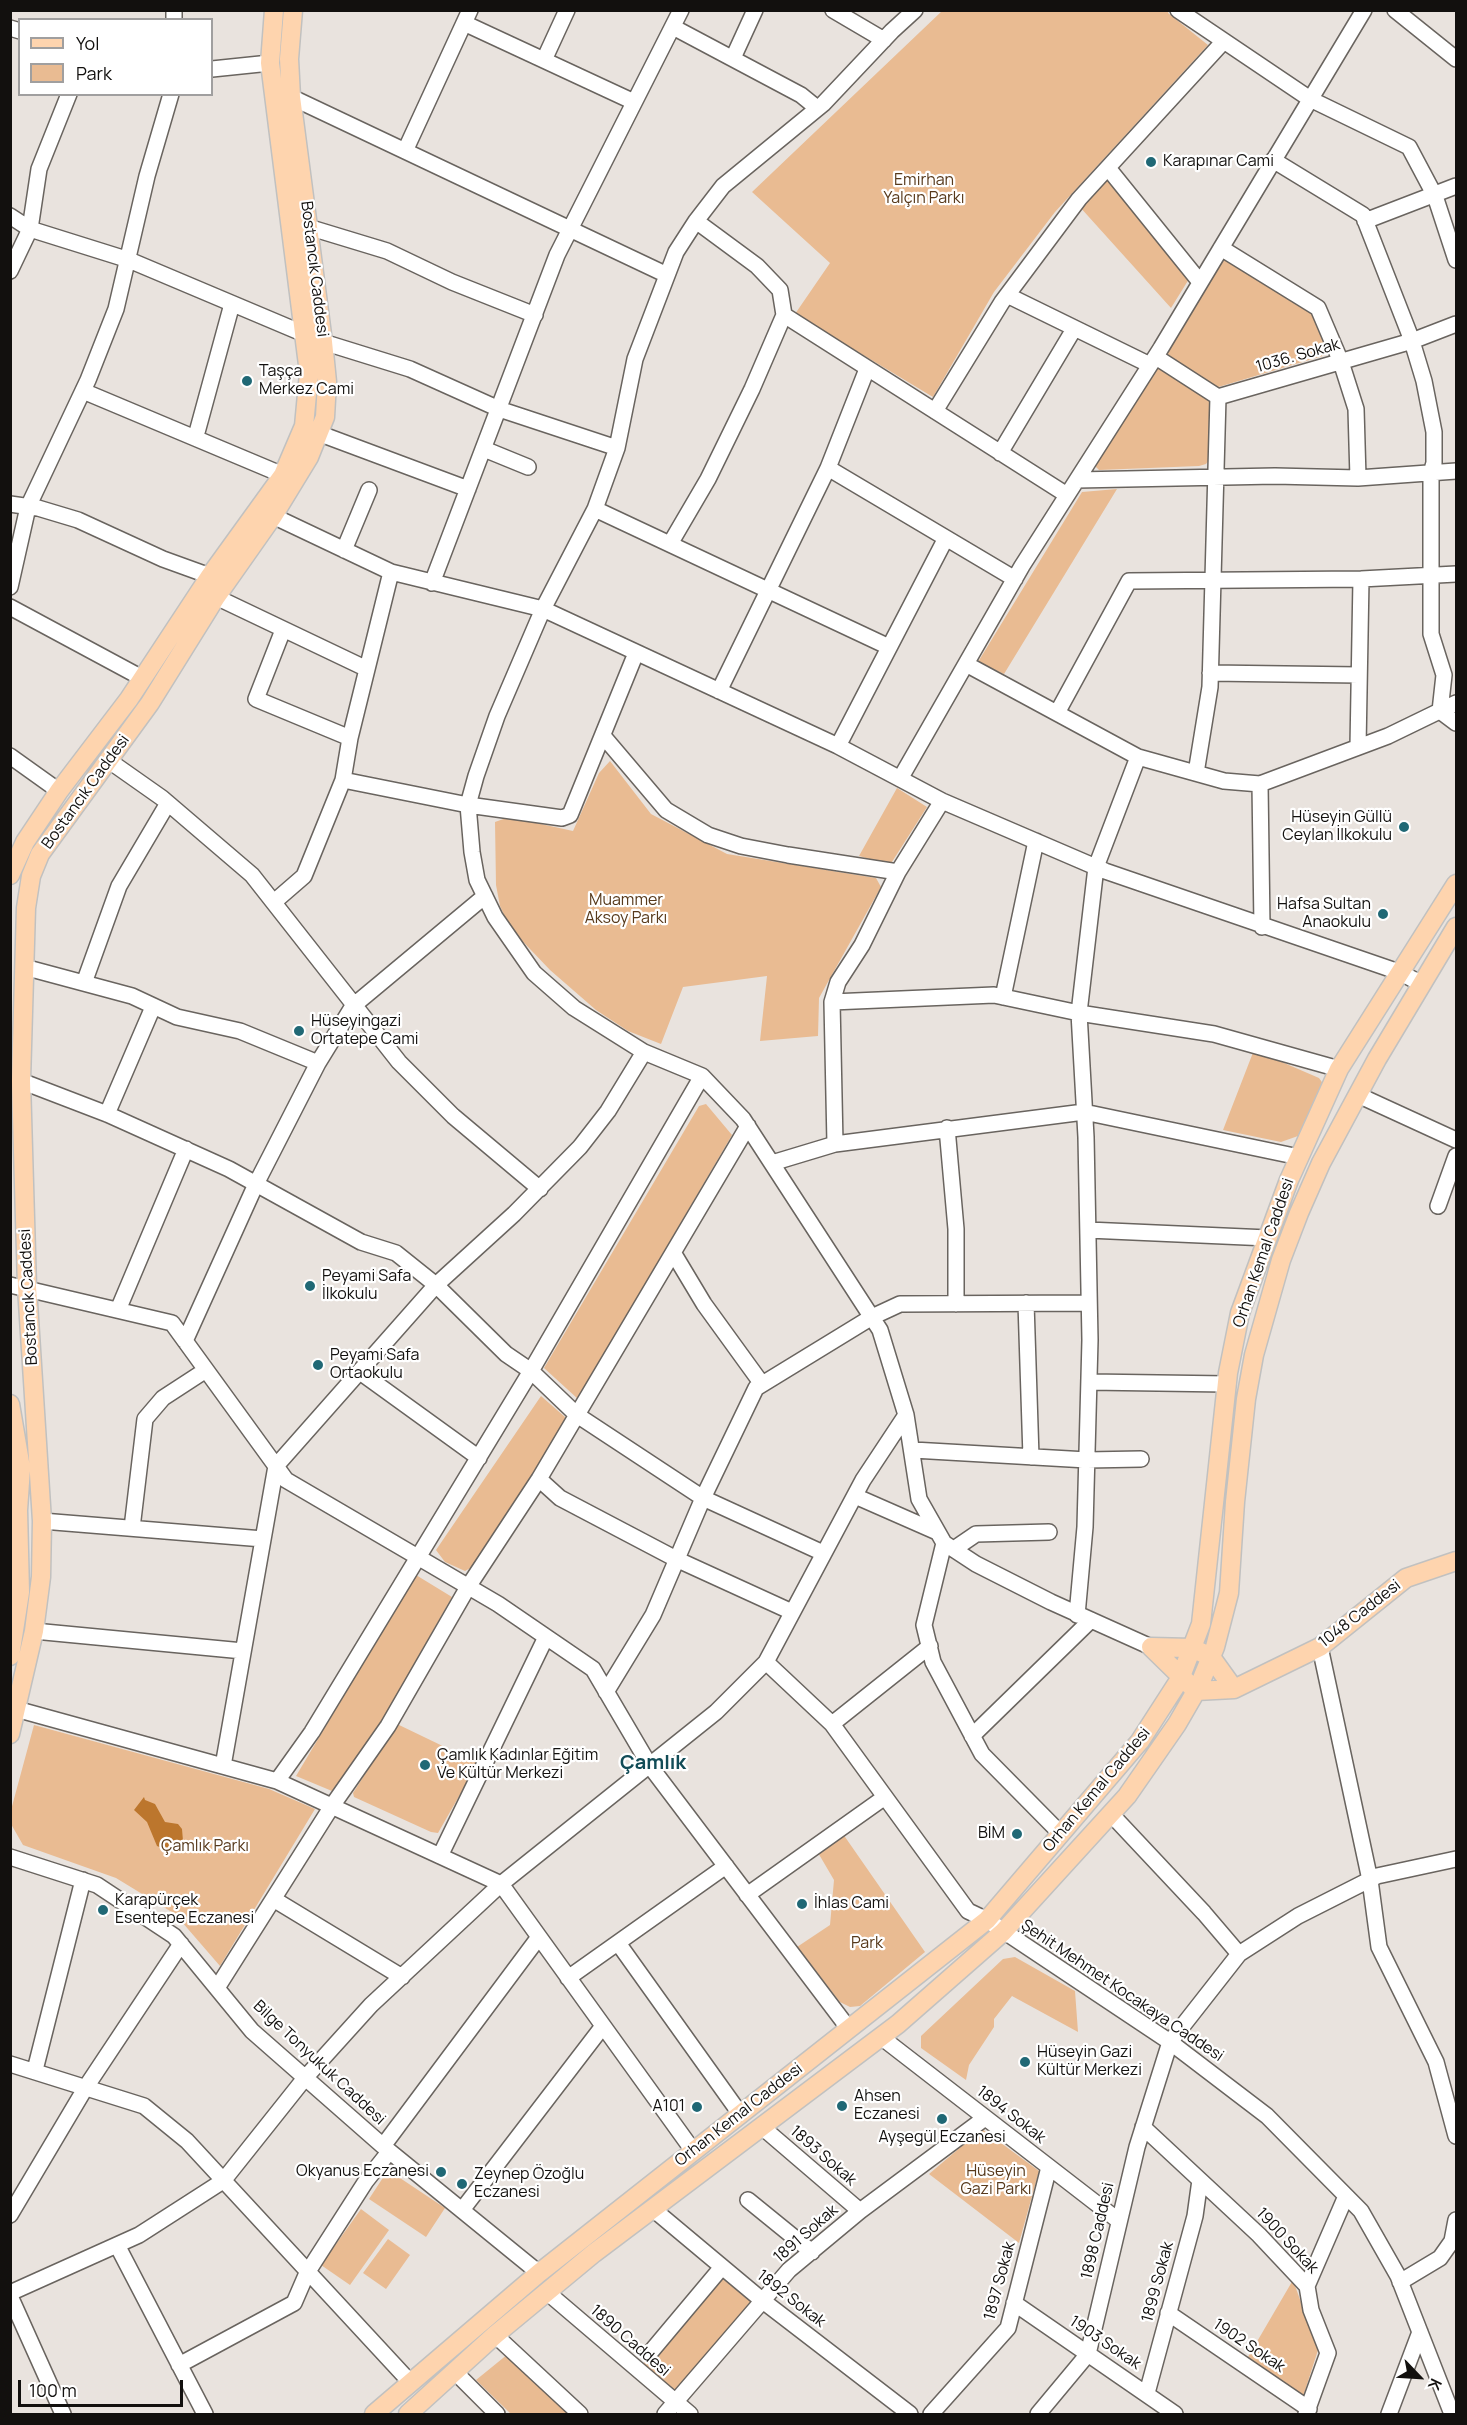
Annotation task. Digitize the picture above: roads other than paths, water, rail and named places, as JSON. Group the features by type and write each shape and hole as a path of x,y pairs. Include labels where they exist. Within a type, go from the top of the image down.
{"main road":[{"name":"Bostancık Caddesi","path":"10,876 25,842 58,791 129,699 210,576 283,474 304,426 309,373 302,333 270,63 274,10"},
{"name":"Bostancık Caddesi","path":"10,1734 33,1631 41,1577 42,1521 19,1286 24,967 26,908 31,876 40,854 150,703 216,597 273,516 309,456 325,417 323,342 291,97 289,59 293,10"},
{"name":"Orhan Kemal Caddesi","path":"1201,1653 1201,1624 1227,1384 1240,1313 1299,1157 1339,1069 1456,884"},
{"name":"Orhan Kemal Caddesi","path":"408,2415 495,2335 594,2253 881,2037 1003,1932 1127,1796 1178,1724 1188,1685 1229,1593 1234,1502 1246,1399 1254,1354 1281,1260 1299,1213 1358,1095 1456,927"},
{"path":"11,1406 21,1468 14,1510 20,1592 12,1645"},
{"name":"1048 Caddesi","path":"1188,1685 1234,1689 1320,1647 1406,1578 1456,1561"},
{"path":"1151,1647 1201,1653 1234,1689"},
{"path":"1151,1647 1188,1685"},
{"name":"Orhan Kemal Caddesi","path":"374,2415 538,2274 987,1920 1188,1685"},
{"path":"538,2274 548,2293"}],"street":[{"path":"544,60 567,10"},
{"path":"432,583 570,230 681,10"},
{"path":"733,58 755,10"},
{"path":"833,10 884,40"},
{"path":"915,10 817,108 723,186 676,252 634,358 617,448 595,510 543,609 497,716 468,805 471,852 477,880 495,917 534,974 574,1008 644,1052 702,1076 748,1126 772,1162 880,1330 906,1415 919,1499 927,1518 946,1542"},
{"path":"1178,10 1310,99 1409,147 1435,196 1456,260"},
{"path":"900,779 1015,579 1153,361 1364,10"},
{"path":"1395,10 1456,59"},
{"path":"405,151 467,17 544,60 634,102"},
{"path":"673,27 801,95 817,108"},
{"path":"935,411 1007,295 1079,200 1224,41"},
{"path":"213,69 270,63"},
{"path":"10,271 30,228 39,169 68,96"},
{"path":"10,587 28,507 82,391 116,309 147,176 170,96"},
{"path":"291,97 667,275"},
{"path":"1273,160 1363,215 1412,341 1424,381 1434,432 1434,463 1431,473 1431,634 1444,675 1440,711"},
{"path":"1108,168 1200,282"},
{"path":"1365,220 1435,196 1456,186"},
{"path":"10,216 30,228 129,260 302,333"},
{"path":"670,544 708,479 752,389 783,315 780,290 757,266 696,221"},
{"path":"308,227 387,251 452,282 535,315"},
{"path":"1221,248 1318,308 1341,362 1356,409 1358,478"},
{"path":"1007,295 1074,329 1153,361 1218,396 1210,673 1196,773"},
{"path":"196,436 232,304"},
{"path":"783,315 1067,495"},
{"name":"1036. Sokak","path":"1218,396 1412,341 1456,324"},
{"path":"1000,453 1074,329"},
{"path":"323,342 410,369 499,409 617,448"},
{"path":"719,691 828,468 867,369"},
{"path":"82,391 196,436 283,474"},
{"path":"318,433 468,489"},
{"path":"484,449 528,467"},
{"path":"828,468 1015,579"},
{"path":"1077,480 1215,477 1358,478 1456,471"},
{"path":"344,550 369,490"},
{"path":"10,504 38,508 78,520 162,559 210,576"},
{"path":"595,510 889,647"},
{"path":"273,516 391,572 543,609 838,746 942,801 1096,867 1262,927 1399,972 1422,984"},
{"path":"838,746 946,538"},
{"path":"274,902 304,876 344,780 350,738 391,572"},
{"path":"1057,713 1129,581 1361,579 1456,574"},
{"path":"1358,747 1361,579"},
{"path":"216,597 367,669"},
{"path":"10,607 142,678"},
{"path":"283,630 256,699 350,738"},
{"path":"344,780 468,805 562,818 570,815 604,737 636,653"},
{"path":"966,664 1138,757 1224,781 1260,784 1358,747 1456,703"},
{"path":"1210,673 1359,675"},
{"path":"1440,711 1456,723"},
{"path":"604,737 666,810 708,836 779,854 898,872"},
{"path":"10,756 58,791"},
{"path":"972,1736 1084,1617 1089,1303 1079,1013 1096,867 1138,757"},
{"path":"108,760 168,803 252,875 352,1006 427,1092 540,1189"},
{"path":"1260,784 1262,927"},
{"path":"835,1144 832,1002 838,981 862,945 898,872 942,801"},
{"path":"84,984 120,886 168,803"},
{"path":"1003,997 1036,841"},
{"path":"185,1341 256,1184 318,1063 352,1006 484,896"},
{"path":"24,967 132,996 177,1017 240,1031 318,1063"},
{"path":"832,1002 994,995 1079,1013 1214,1034 1339,1069"},
{"path":"106,1114 153,1007"},
{"path":"223,1766 276,1466 436,1285 540,1189 580,1146 608,1111 644,1052"},
{"path":"277,1781 312,1732 479,1458 702,1076"},
{"path":"21,1081 106,1114 186,1149 256,1184 361,1242 396,1253 436,1285 506,1354 531,1371 577,1415 703,1498 823,1553"},
{"path":"1358,1095 1456,1140"},
{"path":"772,1162 835,1144 1084,1112 1299,1157"},
{"path":"217,1988 275,1900 332,1806 388,1726 468,1587 577,1415 748,1126"},
{"path":"947,1128 956,1229 956,1304"},
{"path":"118,1310 186,1149"},
{"path":"1438,1206 1456,1156"},
{"path":"1088,1230 1268,1238"},
{"path":"674,1254 704,1304 762,1384"},
{"path":"19,1286 172,1323 286,1480 468,1587 593,1669 650,1766 849,2029"},
{"path":"1026,1303 1030,1457"},
{"path":"606,1692 652,1615 703,1498 756,1388 872,1317 900,1304 1089,1303"},
{"path":"132,1528 146,1419 163,1398 206,1370"},
{"path":"360,1372 479,1458"},
{"path":"1089,1382 1227,1384"},
{"path":"63,2415 10,2295 140,2235 223,2181 305,2078 371,2005 501,1884 716,1712 766,1662 855,1496 906,1415"},
{"path":"913,1450 1086,1460 1141,1459"},
{"path":"538,1479 560,1498 676,1559 792,1612"},
{"path":"855,1496 946,1542 976,1564 1151,1647"},
{"path":"42,1521 263,1539"},
{"path":"946,1542 976,1534 1049,1532"},
{"path":"946,1542 924,1625 933,1662 982,1754 1061,1834"},
{"path":"33,1631 243,1651"},
{"path":"440,1856 546,1637"},
{"path":"832,1724 930,1646"},
{"path":"1320,1647 1370,1880 1379,1947 1436,2062 1456,2136"},
{"name":"Şehit Mehmet Kocakaya Caddesi","path":"766,1662 832,1724 968,1911 987,1920 1170,2042 1267,2116 1361,2211 1400,2282 1452,2415"},
{"path":"16,1709 277,1781 501,1884 694,2152"},
{"path":"747,1894 885,1797"},
{"path":"1111,1814 1204,1913 1239,1954"},
{"name":"Bilge Tonyukuk Caddesi","path":"10,1857 97,1885 174,1936 252,2031 386,2149 538,2274"},
{"path":"1170,2042 1239,1954 1298,1916 1377,1876 1456,1859"},
{"path":"568,1978 726,1866"},
{"path":"35,2070 83,1880"},
{"path":"275,1900 402,1977"},
{"path":"179,2365 294,2303 308,2273 386,2149 539,1937"},
{"path":"618,1943 741,2115"},
{"path":"10,2215 86,2087 181,1944"},
{"path":"462,2210 603,2026"},
{"name":"1894 Sokak","path":"881,2037 1119,2221"},
{"name":"1898 Caddesi","path":"1038,2415 1088,2354 1143,2127 1170,2042"},
{"path":"10,2064 144,2106 187,2141 411,2383"},
{"name":"1891 Sokak","path":"670,2409 789,2270 860,2211 985,2118"},
{"name":"1893 Sokak","path":"762,2127 860,2211"},
{"name":"1900 Sokak","path":"1143,2127 1259,2235 1307,2286 1311,2310 1328,2353 1307,2412"},
{"name":"1897 Sokak","path":"931,2415 1008,2328 1049,2167"},
{"name":"1899 Sokak","path":"1147,2393 1195,2216 1200,2180"},
{"path":"1307,2286 1346,2196"},
{"path":"748,2200 813,2252"},
{"name":"1892 Sokak","path":"653,2209 763,2301 910,2415"},
{"path":"1400,2282 1440,2258 1452,2241 1456,2220"},
{"path":"117,2245 205,2415"},
{"path":"650,2354 723,2267"},
{"name":"1890 Caddesi","path":"548,2293 670,2409 690,2415"},
{"name":"1903 Sokak","path":"1014,2303 1147,2393 1174,2414"},
{"name":"1902 Sokak","path":"1168,2313 1307,2412"},
{"path":"1389,2415 1420,2332"},
{"path":"495,2335 580,2415"},
{"path":"455,2372 497,2415"}],"place":[{"name":"Karapınar Cami","path":"1151,162"},
{"name":"Taşça Merkez Cami","path":"247,381"},
{"name":"Hüseyin Güllü Ceylan İlkokulu","path":"1404,827"},
{"name":"Hafsa Sultan Anaokulu","path":"1383,914"},
{"name":"Hüseyingazi Ortatepe Cami","path":"299,1031"},
{"name":"Peyami Safa İlkokulu","path":"310,1286"},
{"name":"Peyami Safa Ortaokulu","path":"318,1365"},
{"name":"Çamlık Kadınlar Eğitim Ve Kültür Merkezi","path":"425,1765"},
{"name":"BİM","path":"1017,1834"},
{"name":"İhlas Cami","path":"802,1904"},
{"name":"Karapürçek Esentepe Eczanesi","path":"103,1910"},
{"name":"Hüseyin Gazi Kültür Merkezi","path":"1025,2062"},
{"name":"Ahsen Eczanesi","path":"842,2106"},
{"name":"A101","path":"697,2107"},
{"name":"Ayşegül Eczanesi","path":"942,2119"},
{"name":"Okyanus Eczanesi","path":"441,2172"},
{"name":"Zeynep Özoğlu Eczanesi","path":"462,2184"}],"district":[{"name":"Çamlık","path":"653,1763"}],"park label":[{"name":"Emirhan Yalçın Parkı","path":"924,190"},
{"name":"Muammer Aksoy Parkı","path":"626,910"},
{"name":"Çamlık Parkı","path":"205,1847"},
{"name":"Park","path":"867,1944"},
{"name":"Hüseyin Gazi Parkı","path":"996,2181"}]}
